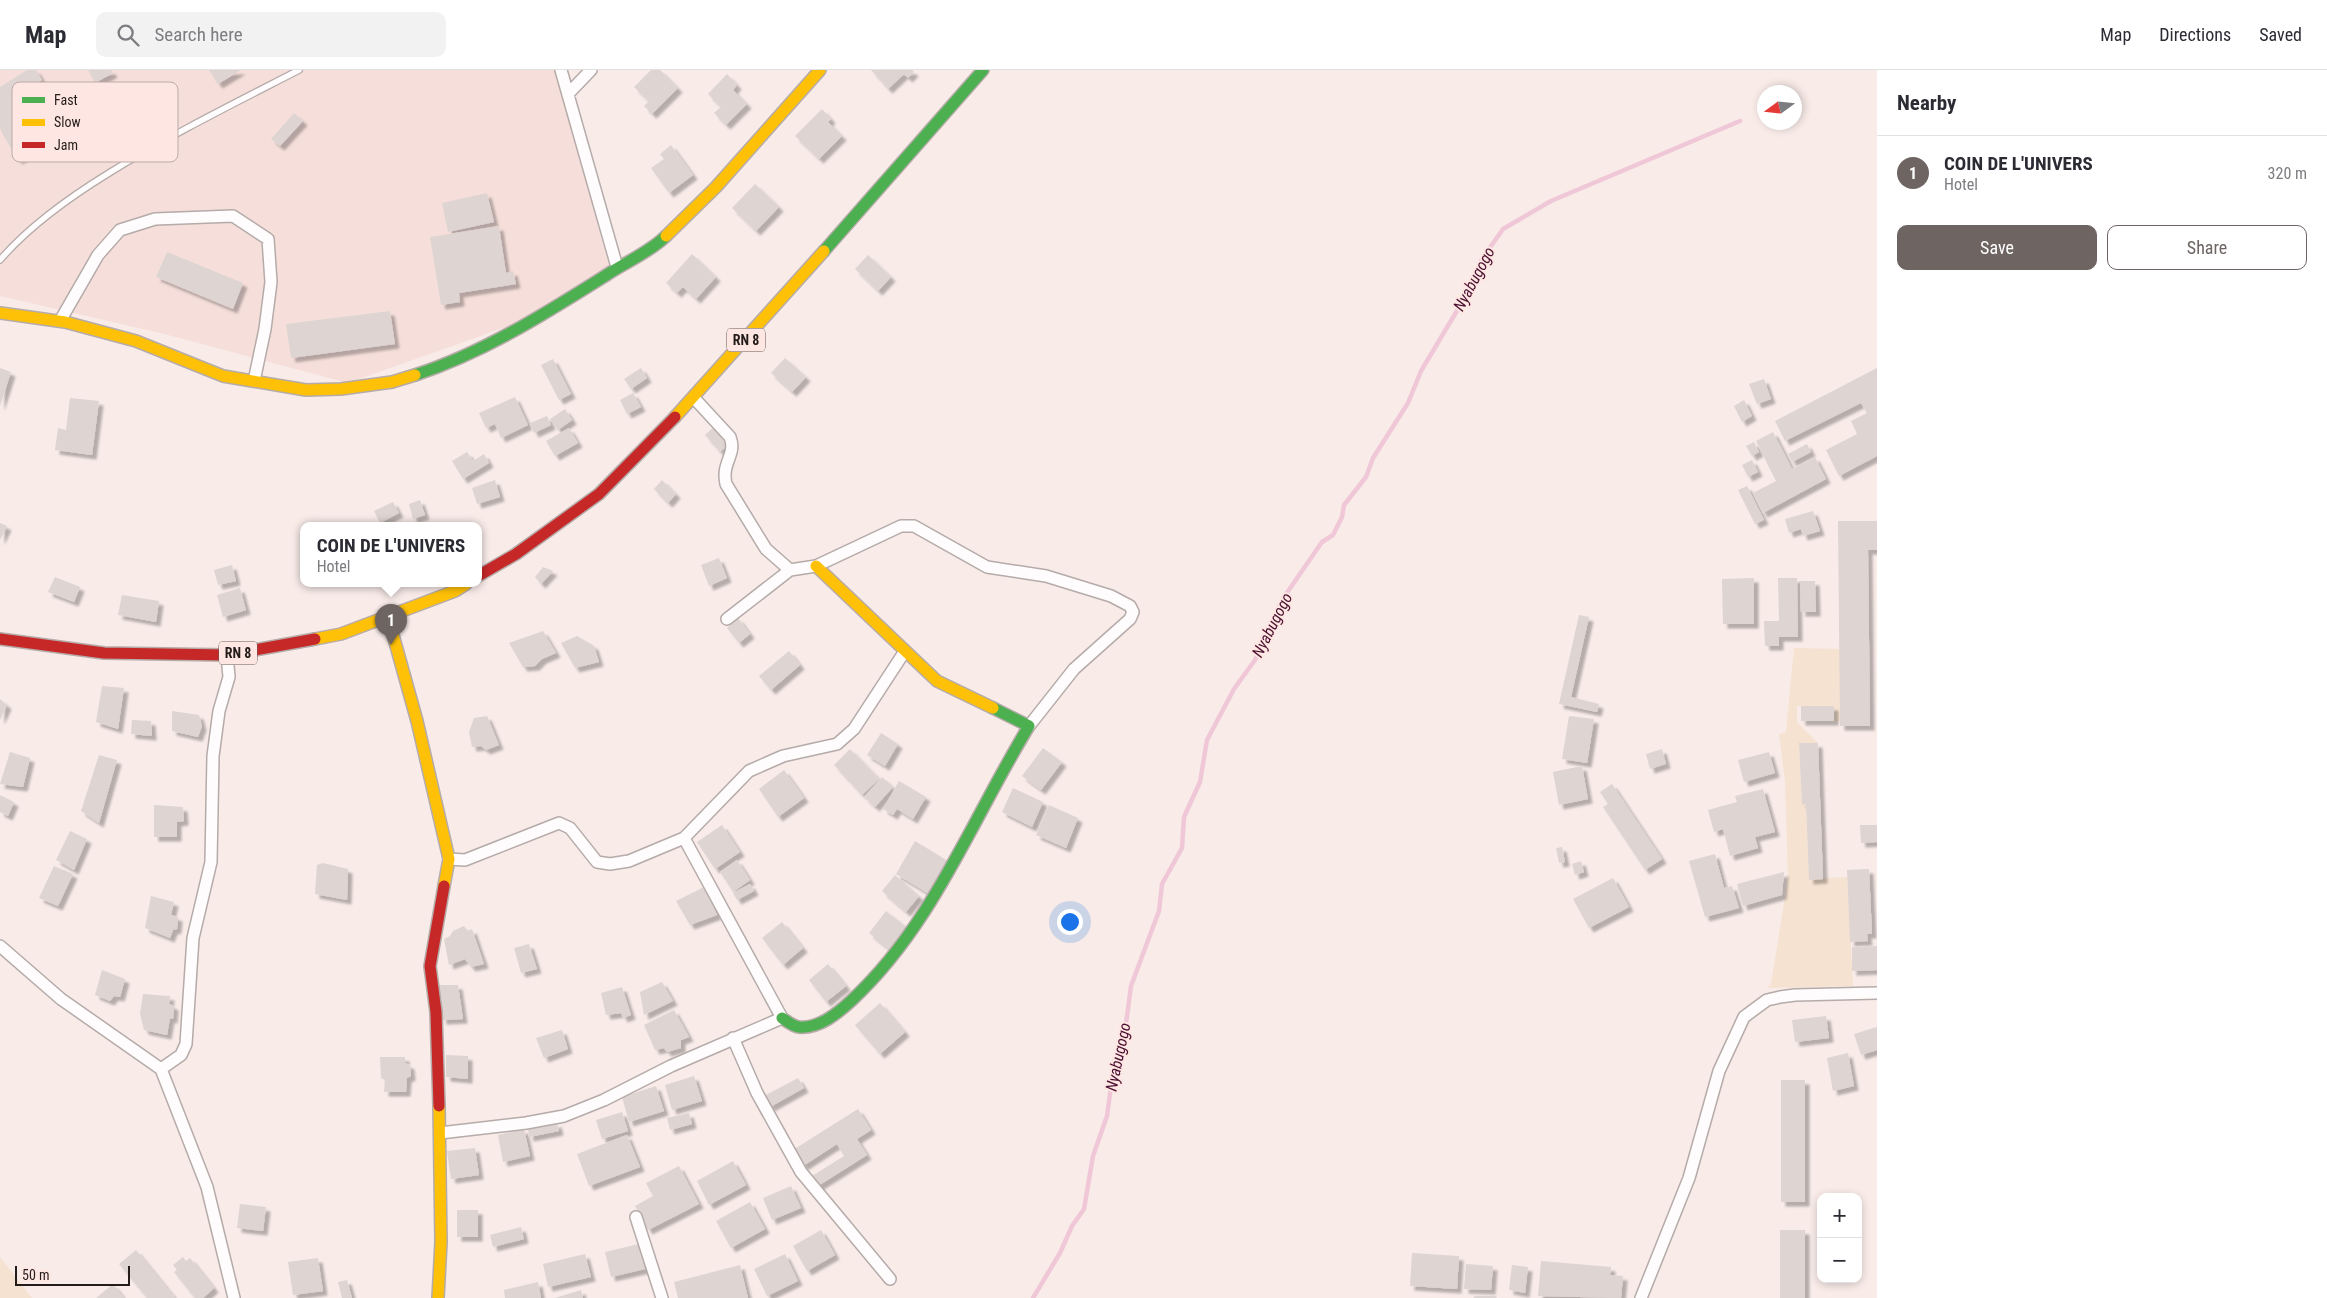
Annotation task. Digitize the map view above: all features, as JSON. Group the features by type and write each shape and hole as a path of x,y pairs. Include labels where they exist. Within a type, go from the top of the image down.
{"street":[{"path":"561,70 617,267"},
{"path":"568,94 591,70"},
{"path":"0,313 60,321 136,341 223,376 254,382 306,390 341,390 392,382 442,366 494,343 546,313 663,239 703,200 820,70"},
{"name":"RN 8","path":"482,574 516,554 598,494 694,398 983,70"},
{"path":"60,321 98,255 120,230 155,220 234,216 268,239 271,282 265,329 254,382"},
{"path":"694,398 730,437 732,452 723,473 726,484 766,549 790,570"},
{"path":"684,838 782,1018 797,1027 804,1027 830,1018 860,995 892,960 929,906 986,805 1005,763 1029,726 1074,669 1130,619 1133,612 1130,606 1111,596 1046,576 987,567 914,526 901,526 816,566 790,570 727,619"},
{"path":"816,566 937,681 1029,726"},
{"name":"RN 8","path":"0,639 104,653 227,655 341,634 460,587"},
{"path":"388,617 417,721 449,859 434,929 430,966 436,1012 440,1133 441,1242 438,1298"},
{"path":"449,859 465,860 559,823 570,828 597,862 610,864 630,861 684,838 749,771 783,756 837,744 866,712 905,651"},
{"path":"161,1069 181,1055 186,1044 193,938 211,862 216,730 229,677 227,655"},
{"path":"0,946 61,999 161,1069 208,1187 234,1298"},
{"path":"1641,1298 1689,1178 1718,1072 1744,1017 1767,1000 1795,994 1877,993"},
{"path":"440,1133 564,1116 604,1100 732,1038 782,1018"},
{"path":"732,1038 757,1093 801,1172 890,1279"},
{"path":"636,1217 662,1298"}],"lane":[{"path":"178,132 299,70"},
{"path":"0,260 12,246 71,197 126,162"}],"shaded area":[{"path":"0,70 556,70 609,267 517,323 348,383 164,334 0,296"},
{"path":"1794,648 1840,649 1840,721 1834,721 1833,706 1797,706 1797,722 1818,743 1799,744 1802,804 1806,805 1809,879 1847,877 1853,986 1767,988 1771,984 1788,878 1785,781 1779,734 1786,732"},
{"path":"0,1257 32,1298 0,1298"}],"building":[{"path":"27,70 36,70 42,80 38,82 12,82 12,150 0,129 0,87"},
{"path":"88,70 111,70 113,73 97,82 94,82"},
{"path":"209,70 241,70 218,84"},
{"path":"651,70 660,70 678,88 652,114 644,106 649,101 634,87"},
{"path":"871,70 912,70 914,72 908,78 904,74 888,89"},
{"path":"727,74 737,85 733,90 747,104 726,125 714,113 721,107 708,94"},
{"path":"822,109 831,119 828,122 842,136 819,159 795,136"},
{"path":"294,113 303,121 280,146 271,139"},
{"path":"671,145 693,175 669,193 651,168 664,159 660,154"},
{"path":"755,184 779,207 756,231 732,208"},
{"path":"487,193 494,222 448,232 442,203"},
{"path":"499,226 506,273 513,271 516,284 459,293 460,302 441,305 430,237"},
{"path":"167,252 243,283 233,309 156,277"},
{"path":"692,254 716,277 696,299 683,287 677,293 666,283"},
{"path":"868,255 891,277 878,291 855,269"},
{"path":"390,311 395,344 291,358 286,324"},
{"path":"785,358 806,377 792,392 771,373"},
{"path":"553,359 571,394 559,400 541,365"},
{"path":"0,368 11,372 0,406"},
{"path":"641,368 647,378 631,389 624,379"},
{"path":"1877,368 1877,456 1839,476 1826,450 1857,434 1851,421 1867,413 1861,403 1785,441 1775,421"},
{"path":"1764,379 1771,399 1757,404 1749,384"},
{"path":"633,393 641,407 627,414 620,400"},
{"path":"515,397 528,425 501,438 495,424 486,428 479,413"},
{"path":"70,398 99,401 92,455 55,450 58,428 66,430"},
{"path":"1744,400 1752,416 1742,422 1734,406"},
{"path":"565,409 572,420 558,430 550,419"},
{"path":"547,416 551,425 534,433 530,423"},
{"path":"715,426 730,443 720,452 705,435"},
{"path":"569,428 578,443 555,456 546,441"},
{"path":"1773,432 1792,469 1815,457 1826,479 1763,513 1753,493 1776,481 1756,441"},
{"path":"1754,442 1759,452 1752,456 1746,446"},
{"path":"1807,444 1811,452 1792,462 1788,454"},
{"path":"467,452 473,461 484,454 489,463 463,479 452,461"},
{"path":"1752,460 1758,472 1748,477 1742,465"},
{"path":"495,480 500,497 477,504 472,488"},
{"path":"662,480 676,494 668,503 654,489"},
{"path":"1747,486 1764,520 1755,524 1738,490"},
{"path":"420,500 425,515 413,519 409,504"},
{"path":"393,502 399,513 380,522 374,511"},
{"path":"1813,511 1820,531 1803,536 1801,529 1789,533 1785,519"},
{"path":"1838,521 1877,521 1877,550 1868,550 1870,726 1840,726"},
{"path":"0,523 7,526 0,540"},
{"path":"719,558 727,578 709,586 701,565"},
{"path":"232,565 236,581 218,585 214,570"},
{"path":"543,567 553,571 541,584 535,577"},
{"path":"55,577 80,587 74,602 48,592"},
{"path":"1754,578 1754,624 1723,624 1722,579"},
{"path":"1778,578 1797,578 1798,637 1779,637 1779,646 1765,646 1764,621 1779,621"},
{"path":"1800,581 1815,581 1816,612 1801,612"},
{"path":"240,588 246,610 223,617 217,595"},
{"path":"122,595 159,601 156,622 118,615"},
{"path":"1579,615 1589,617 1571,697 1599,704 1597,712 1559,704"},
{"path":"738,618 750,634 739,643 727,628"},
{"path":"543,631 556,653 542,659 535,666 523,667 509,643"},
{"path":"577,636 594,646 599,662 575,668 561,643"},
{"path":"789,651 800,665 771,690 759,676"},
{"path":"102,686 124,688 118,729 96,722"},
{"path":"0,699 7,705 0,720"},
{"path":"1801,706 1834,706 1834,721 1801,721"},
{"path":"172,711 199,715 202,726 198,737 172,731"},
{"path":"487,716 499,745 486,750 481,746 472,747 469,732 474,718"},
{"path":"1569,716 1594,719 1587,763 1562,759"},
{"path":"132,720 151,721 152,736 131,734"},
{"path":"881,733 898,744 885,766 867,755"},
{"path":"1799,743 1818,743 1823,879 1809,880 1806,804 1802,805"},
{"path":"1043,748 1062,762 1041,790 1022,776"},
{"path":"850,749 879,779 862,795 834,765"},
{"path":"1662,749 1666,764 1650,769 1646,754"},
{"path":"10,752 30,758 23,787 0,784"},
{"path":"1769,752 1775,773 1744,782 1738,760"},
{"path":"99,755 117,760 99,823 81,811"},
{"path":"1582,766 1588,799 1559,805 1553,772"},
{"path":"784,770 804,798 778,817 759,789"},
{"path":"882,777 893,787 875,807 864,797"},
{"path":"899,781 926,797 913,819 897,809 893,815 883,809"},
{"path":"1612,784 1662,859 1645,870 1603,807 1608,804 1600,792"},
{"path":"1013,788 1043,802 1032,827 1002,812"},
{"path":"1763,789 1775,832 1755,837 1758,848 1730,856 1723,829 1714,832 1708,810 1737,802 1735,796"},
{"path":"0,795 14,802 8,816 0,812"},
{"path":"154,805 183,807 184,821 177,822 177,837 154,837"},
{"path":"1049,805 1078,818 1066,848 1036,835"},
{"path":"722,825 740,852 715,869 697,842"},
{"path":"1860,825 1877,825 1877,842 1861,843"},
{"path":"70,831 87,839 74,870 56,860"},
{"path":"915,841 951,863 931,895 896,874"},
{"path":"1562,847 1565,862 1559,863 1556,848"},
{"path":"1715,854 1724,888 1732,886 1739,908 1705,917 1689,861"},
{"path":"737,860 750,880 733,892 720,872"},
{"path":"1581,861 1584,872 1575,875 1572,864"},
{"path":"323,863 348,869 347,900 315,894 317,865"},
{"path":"54,866 73,874 58,906 39,898"},
{"path":"1869,869 1872,934 1867,934 1868,941 1850,942 1847,870"},
{"path":"1784,872 1782,895 1743,906 1737,884"},
{"path":"895,875 919,896 906,912 882,891"},
{"path":"1613,878 1629,907 1589,928 1573,899"},
{"path":"750,884 754,891 737,900 733,893"},
{"path":"704,887 717,915 690,925 676,901"},
{"path":"151,896 174,902 171,915 178,917 177,929 173,930 170,938 145,928"},
{"path":"886,911 909,929 891,951 869,933"},
{"path":"782,922 803,948 783,965 762,938"},
{"path":"464,926 468,931 472,929 484,964 471,967 465,959 449,965 444,939 450,936 453,931"},
{"path":"529,944 537,969 521,973 514,948"},
{"path":"1877,946 1877,970 1852,971 1852,947"},
{"path":"828,964 846,986 826,1002 809,980"},
{"path":"102,970 125,979 120,997 114,996 110,1001 95,995"},
{"path":"662,982 673,1001 644,1015 640,992"},
{"path":"439,985 458,985 463,1019 442,1020"},
{"path":"622,987 631,1015 623,1018 621,1013 606,1015 601,993"},
{"path":"143,994 170,996 169,1004 174,1006 173,1019 170,1018 167,1035 144,1030 140,1014"},
{"path":"880,1003 905,1032 880,1054 855,1025"},
{"path":"674,1010 689,1037 681,1040 681,1048 667,1052 664,1048 655,1050 644,1025"},
{"path":"1826,1016 1829,1038 1795,1042 1792,1020"},
{"path":"1877,1027 1877,1050 1861,1055 1854,1034"},
{"path":"562,1030 568,1049 544,1058 536,1038"},
{"path":"1848,1053 1854,1086 1833,1091 1827,1058"},
{"path":"446,1055 468,1056 468,1079 446,1077"},
{"path":"380,1057 405,1057 405,1063 410,1065 411,1076 407,1078 406,1092 384,1092 385,1080 381,1078"},
{"path":"694,1076 702,1101 672,1110 665,1085"},
{"path":"798,1078 804,1088 770,1107 764,1096"},
{"path":"1781,1080 1805,1080 1805,1202 1781,1202"},
{"path":"656,1086 664,1111 629,1122 622,1097"},
{"path":"858,1109 871,1130 857,1139 867,1155 818,1186 812,1176 844,1156 837,1144 803,1166 793,1150"},
{"path":"622,1112 628,1131 602,1139 596,1120"},
{"path":"689,1113 692,1124 670,1130 667,1118"},
{"path":"557,1123 559,1131 529,1137 528,1129"},
{"path":"524,1129 530,1156 503,1162 498,1135"},
{"path":"627,1135 640,1167 589,1186 577,1154"},
{"path":"475,1148 479,1175 451,1179 447,1151"},
{"path":"733,1161 746,1185 709,1205 697,1181"},
{"path":"679,1166 699,1204 648,1230 635,1206 653,1196 646,1183"},
{"path":"791,1186 801,1208 772,1220 763,1198"},
{"path":"750,1202 765,1229 731,1248 716,1221"},
{"path":"240,1204 266,1207 263,1231 237,1228"},
{"path":"457,1210 478,1210 478,1237 457,1237"},
{"path":"521,1227 524,1239 493,1247 490,1235"},
{"path":"821,1230 835,1255 807,1271 793,1246"},
{"path":"1780,1230 1805,1230 1805,1298 1780,1298"},
{"path":"639,1244 645,1269 611,1277 605,1252"},
{"path":"136,1250 175,1298 147,1298 119,1264"},
{"path":"1412,1253 1459,1256 1457,1289 1410,1286"},
{"path":"585,1254 591,1277 548,1287 543,1264"},
{"path":"785,1254 798,1281 767,1296 754,1269"},
{"path":"183,1257 186,1261 190,1258 214,1288 203,1298 195,1298 174,1272 177,1270 173,1265"},
{"path":"318,1258 323,1291 293,1295 288,1262"},
{"path":"1541,1261 1611,1267 1610,1275 1623,1276 1621,1298 1538,1296"},
{"path":"1466,1264 1493,1266 1491,1290 1464,1289"},
{"path":"740,1265 748,1298 678,1298 674,1282"},
{"path":"1512,1265 1528,1267 1525,1293 1509,1290"},
{"path":"347,1280 352,1298 342,1298 338,1282"},
{"path":"538,1282 541,1298 505,1298 504,1290"},
{"path":"113,1284 124,1298 96,1298"},
{"path":"581,1290 583,1298 555,1298"},
{"path":"1475,1296 1495,1296 1497,1298 1473,1298"}],"waterway":[{"name":"Nyabugogo","path":"1033,1298 1060,1253 1072,1226 1084,1209 1093,1156 1107,1116 1115,1058 1123,1046 1131,986 1159,911 1162,884 1182,848 1184,817 1200,782 1207,740 1234,689 1255,660 1282,600 1322,542 1333,535 1342,517 1344,505 1366,477 1373,458 1408,403 1421,371 1467,294 1482,259 1503,229 1551,201 1740,121"}],"traffic: fast":[{"path":"824,251 983,70"},
{"path":"415,375 466,355 514,330 645,252 666,236"},
{"path":"782,1018 792,1025 799,1027 814,1025 828,1019 841,1010 881,971 906,939 950,870 1008,761 1029,726 993,708"}],"traffic: slow":[{"path":"666,236 716,187 820,70"},
{"path":"675,417 824,251"},
{"path":"0,313 65,322 136,341 223,376 306,390 341,389 392,382 415,375"},
{"path":"816,566 937,681 993,708"},
{"path":"315,639 341,634 461,587"},
{"path":"388,617 417,721 449,859 444,886"},
{"path":"438,1298 441,1242 439,1106"}],"traffic: jam":[{"path":"482,574 516,554 599,494 675,417"},
{"path":"0,639 104,653 227,655 315,639"},
{"path":"439,1106 436,1012 430,966 444,886"}],"place":[{"name":"COIN DE L'UNIVERS","path":"391,645"}]}
